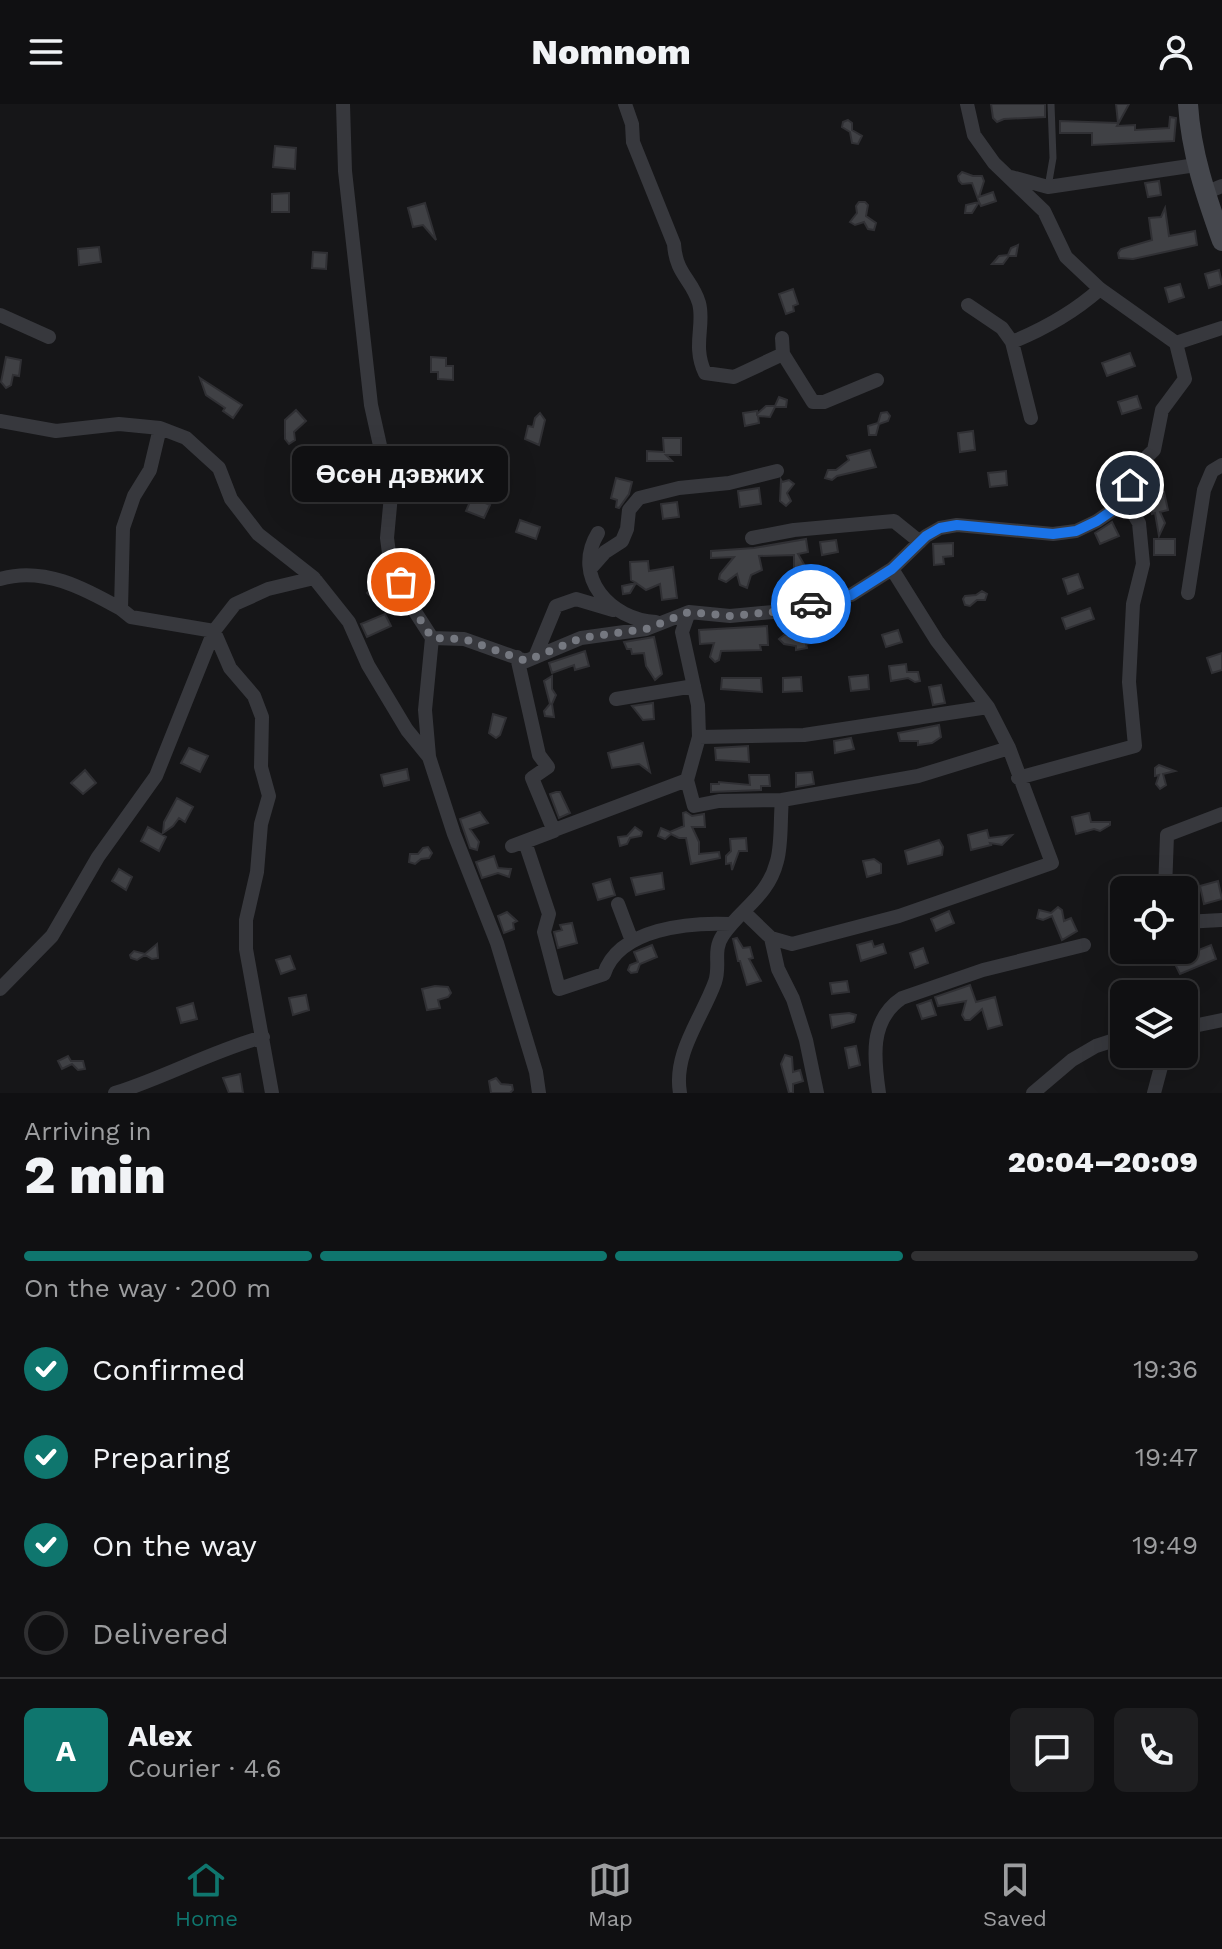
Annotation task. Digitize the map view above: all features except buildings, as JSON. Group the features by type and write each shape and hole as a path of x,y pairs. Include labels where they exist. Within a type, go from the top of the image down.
{"main road":[{"path":"1188,104 1189,132 1196,165 1213,190 1222,241"}],"street":[{"path":"343,104 345,171 369,390 391,495 387,538 389,553 414,610 432,638 425,710 429,757 454,834 497,943 536,1072 539,1093"},
{"path":"625,104 632,124 633,142 674,244 675,262 700,304 698,340 700,363 705,373 734,377 783,354"},
{"path":"432,638 464,639 526,661 581,638 646,629 689,612 730,616 783,611 851,595 892,569 940,528 957,525 1053,534 1076,531 1126,501 1134,469 1154,450 1162,410 1185,379 1176,343 1100,289 1066,257 1044,211 1007,175 974,135 967,104"},
{"path":"1007,175 1048,187 1196,165"},
{"path":"1012,342 1035,334 1081,306 1100,289"},
{"path":"968,305 1002,328 1012,342 1031,418"},
{"path":"0,315 49,337"},
{"path":"1176,343 1222,328"},
{"path":"782,338 783,354 813,402 824,402 877,380"},
{"path":"0,421 56,431 119,424 160,428 186,438 219,468 231,499 258,534 314,578 349,622 368,665 407,730 429,757"},
{"path":"121,609 123,528 134,496 150,470 160,428"},
{"path":"1188,593 1204,490 1212,471 1222,465"},
{"path":"567,602 605,552 622,541 629,510 639,498 679,488 729,483 777,471"},
{"path":"1018,778 1135,746 1129,682 1133,604 1143,564 1139,523 1126,501"},
{"path":"752,538 794,530 894,521 920,542"},
{"path":"598,533 590,550 590,572 595,586 617,611"},
{"path":"745,913 771,938 792,944 899,916 1052,863 1009,748 988,707 937,641 892,569"},
{"path":"0,578 40,575 83,587 131,617 214,631"},
{"path":"0,989 52,936 98,857 156,776 214,631 235,604 268,589 314,578"},
{"path":"535,657 556,606 576,599 643,621 665,622"},
{"path":"689,612 682,632 694,686 699,737 687,780 694,806 719,801 782,800 918,776 1009,748"},
{"path":"214,631 230,668 254,696 262,717 261,767 269,796 261,824 257,872 246,920 246,949 272,1093"},
{"path":"517,657 539,755 548,767 532,778 554,831 519,844"},
{"path":"616,699 694,686"},
{"path":"699,737 804,735 988,707"},
{"path":"519,844 687,780"},
{"path":"680,1093 678,1080 686,1046 716,980 715,947 731,924 764,892 778,861 782,800"},
{"path":"1166,876 1167,835 1222,814"},
{"path":"519,844 549,914 544,932 559,989 604,974 609,959 632,941 697,922 731,924"},
{"path":"618,904 632,941"},
{"path":"1198,921 1222,920"},
{"path":"771,938 778,969 793,999 806,1040 817,1093"},
{"path":"879,1093 874,1054 878,1033 891,1005 902,998 983,970 1084,945"},
{"path":"1198,1025 1222,1020"},
{"path":"115,1093 155,1081 233,1046 263,1037"},
{"path":"1033,1093 1072,1060 1110,1042"},
{"path":"1154,1093 1161,1068"}],"lane":[{"path":"1048,187 1053,158 1051,104"}],"way so far":[{"path":"401,582 432,638 464,639 526,661 581,638 646,629 689,612 730,616 783,611 811,604"}],"place":[{"name":"Өсөн дэвжих","path":"401,582"}],"route":[{"path":"811,604 851,595 892,569 926,536 940,528 957,525 1053,534 1076,531 1126,501 1130,485"}]}
